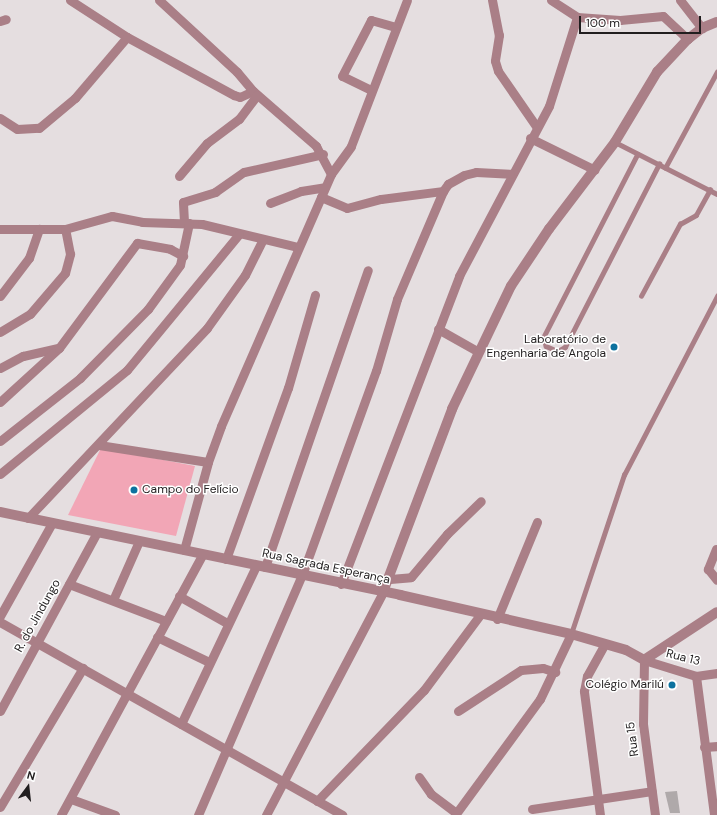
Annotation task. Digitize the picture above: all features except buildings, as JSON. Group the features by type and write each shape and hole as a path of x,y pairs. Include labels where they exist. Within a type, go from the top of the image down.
{"street":[{"path":"70,0 127,37 234,95 240,97 255,93"},
{"path":"159,0 238,72 255,93 323,154 331,174"},
{"path":"184,550 208,462 298,247 325,187 331,174 351,146 406,0"},
{"path":"492,0 499,34 496,61 498,71 536,126"},
{"path":"551,0 577,17 620,20 663,16 688,39"},
{"path":"680,0 702,28"},
{"path":"341,584 459,276 510,174 556,90 577,17"},
{"path":"371,90 342,76 372,20 395,27"},
{"path":"266,815 390,579 434,454 477,351 529,257 615,142 643,92 688,39 702,28 717,22"},
{"path":"0,118 17,129 39,128 75,98 127,37"},
{"path":"179,176 207,143 239,119 255,93"},
{"path":"530,138 595,170"},
{"path":"0,441 106,355 148,310 175,275 184,256 187,222 182,202 215,192 244,172 323,154"},
{"path":"198,815 225,749 302,575 376,371 397,299 443,191 448,184 464,175 482,172 510,174"},
{"path":"270,203 301,191 325,187"},
{"path":"321,197 347,208 381,199 443,191"},
{"path":"0,229 65,229 112,216 142,222 187,222 298,247"},
{"path":"0,296 29,258 39,229"},
{"path":"0,332 30,314 65,273 70,254 65,229"},
{"path":"0,474 127,370 239,234"},
{"path":"28,518 99,445 207,328 245,275 264,239"},
{"path":"0,402 59,348 106,289 137,243 170,249 184,256"},
{"path":"180,724 228,623 260,566 368,270"},
{"path":"226,559 288,388 315,295"},
{"path":"438,329 477,351"},
{"path":"0,368 23,356 59,348"},
{"path":"99,445 208,462"},
{"path":"390,579 411,577 447,534 482,501"},
{"name":"Rua Sagrada Esperança","path":"0,512 383,592 480,615 571,634 605,644 644,660"},
{"path":"497,618 537,522"},
{"path":"0,616 52,523"},
{"name":"R. do Jindungo","path":"0,711 97,532"},
{"path":"113,600 139,541"},
{"path":"716,549 708,569 717,580"},
{"path":"61,815 71,799 126,693 203,554"},
{"path":"69,584 166,621"},
{"path":"179,596 228,623"},
{"path":"644,660 717,612"},
{"path":"317,801 424,690 480,615"},
{"path":"0,622 342,815"},
{"path":"419,777 431,794 456,814 540,699 555,672 571,634"},
{"path":"157,637 209,662"},
{"path":"600,815 584,691 587,676 605,644"},
{"name":"Rua 13","path":"644,660 696,676 717,673"},
{"name":"Rua 15","path":"644,660 643,724 655,815"},
{"path":"0,807 83,668"},
{"path":"458,712 521,670 542,668 555,672"},
{"path":"696,676 714,815"},
{"path":"704,747 717,746"},
{"path":"532,809 652,791"},
{"path":"71,799 115,815"}],"lane":[{"path":"665,168 717,72"},
{"path":"615,142 717,194"},
{"path":"638,154 544,337 546,346 558,351 565,347 659,164"},
{"path":"641,296 680,224 696,215 710,190"},
{"path":"571,634 624,475 717,296"}],"shaded area":[{"name":"Campo do Felício","path":"101,448 195,466 176,536 68,515"}],"place":[{"name":"Laboratório de Engenharia de Angola","path":"614,347"},
{"name":"Campo do Felício","path":"134,490"},
{"name":"Colégio Marilú","path":"672,685"}]}
